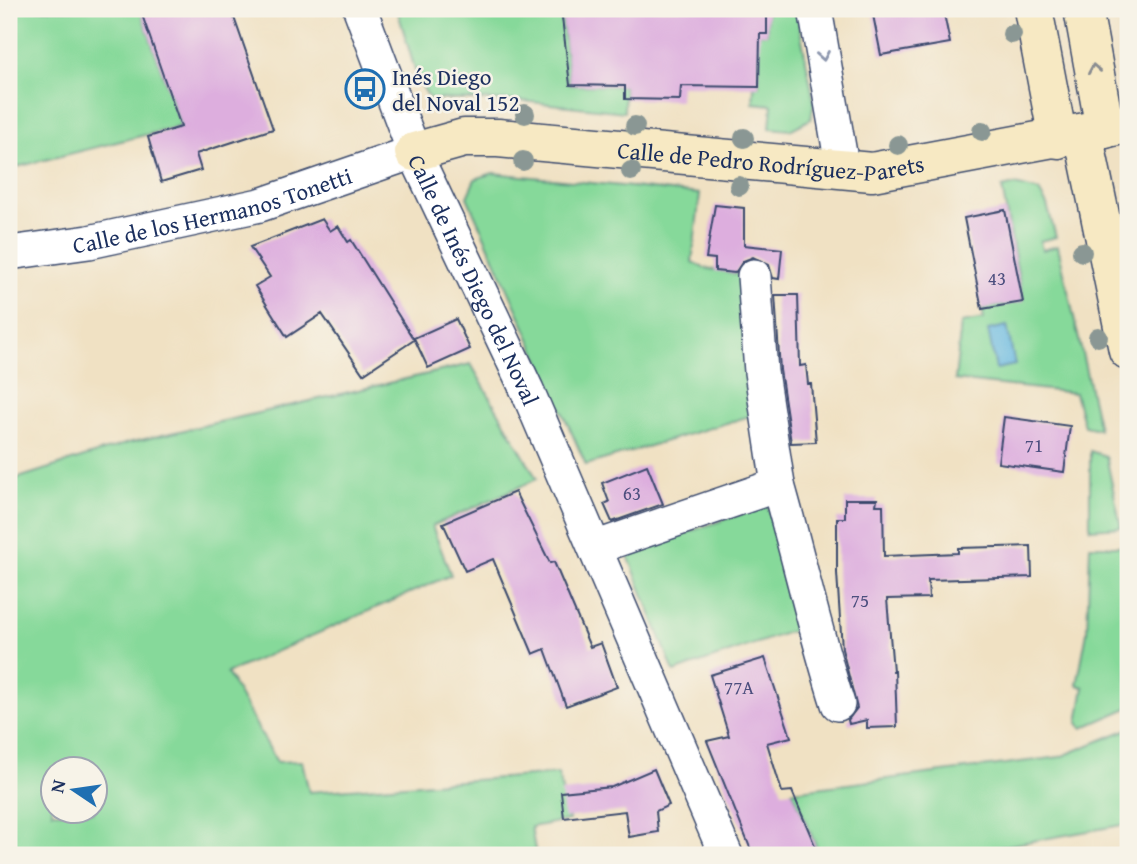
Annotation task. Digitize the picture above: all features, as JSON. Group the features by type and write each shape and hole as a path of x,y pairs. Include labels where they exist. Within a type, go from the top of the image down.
{"main road":[{"path":"1033,9 1093,131"},
{"path":"1083,9 1093,131 1128,350"},
{"name":"Calle de Pedro Rodríguez-Parets","path":"414,152 464,138 498,138 872,172 1093,131"}],"street":[{"name":"Calle de Inés Diego del Noval","path":"360,9 414,152 522,379 597,547 726,855"},
{"path":"814,9 843,171"},
{"name":"Calle de los Hermanos Tonetti","path":"9,253 89,242 260,205 414,152"},
{"path":"754,276 761,372 778,485 809,593 820,648 838,704"},
{"path":"597,547 778,485"}],"green space":[{"path":"9,9 140,9 181,126 9,169"},
{"path":"397,9 561,9 570,85 625,86 624,112 522,101 430,99 418,80"},
{"path":"767,9 796,9 814,101 811,119 790,130 770,128 772,105 753,103 754,87 759,86 759,34 767,33"},
{"path":"493,173 700,194 692,262 704,268 744,275 760,413 586,465 467,197 475,179"},
{"path":"1015,185 1039,191 1047,205 1056,237 1040,241 1042,250 1058,246 1099,429 1084,426 1075,393 955,380 961,323 984,319 982,309 1023,301 1002,188"},
{"path":"471,364 537,479 432,526 451,575 227,673 277,762 302,761 309,792 558,774 569,820 531,827 536,855 9,855 9,481 128,443"},
{"path":"1090,451 1106,456 1121,527 1090,529"},
{"path":"767,505 809,625 674,672 627,553"},
{"path":"1090,546 1125,546 1128,566 1128,708 1082,728 1078,723 1084,687 1077,685 1087,632"},
{"path":"1128,729 1128,824 954,855 820,855 792,791 1060,757"}],"water":[{"path":"1007,326 1015,365 996,369 988,330"}],"building":[{"path":"140,9 231,9 273,129 196,154 201,170 161,182 148,137 181,127"},
{"path":"561,9 767,9 767,34 760,34 759,87 681,86 680,100 625,99 625,86 570,85"},
{"path":"885,9 943,9 950,43 881,55 873,15 885,13"},
{"path":"715,205 744,208 744,245 782,249 779,279 773,278 769,265 753,257 743,261 735,273 715,271 715,259 706,258"},
{"path":"1005,210 1023,302 982,309 964,218"},
{"path":"322,219 330,231 338,226 348,242 351,240 414,340 363,374 322,314 287,337 255,286 270,277 250,247"},
{"path":"775,295 798,295 800,366 806,365 808,384 811,384 816,442 791,443 780,370"},
{"path":"456,319 470,349 428,368 414,338"},
{"path":"1004,417 1070,426 1064,472 998,463"},
{"path":"647,465 663,504 612,522 604,504 609,502 602,483"},
{"path":"515,492 550,563 554,562 590,647 601,643 617,687 566,706 545,649 533,654 493,559 465,571 443,523"},
{"path":"845,499 877,499 876,505 883,505 884,556 958,553 958,548 1031,546 1032,577 928,580 929,598 887,599 895,671 897,727 867,728 867,720 849,724 848,720 857,708 842,649 837,573 837,518 845,518"},
{"path":"765,658 791,737 767,743 782,792 792,791 819,855 753,855 707,741 729,736 710,675"},
{"path":"654,769 669,805 656,811 658,832 629,837 625,811 564,818 561,792 612,787"}],"place":[{"name":"Inés Diego del Noval 152","path":"365,89"}]}
